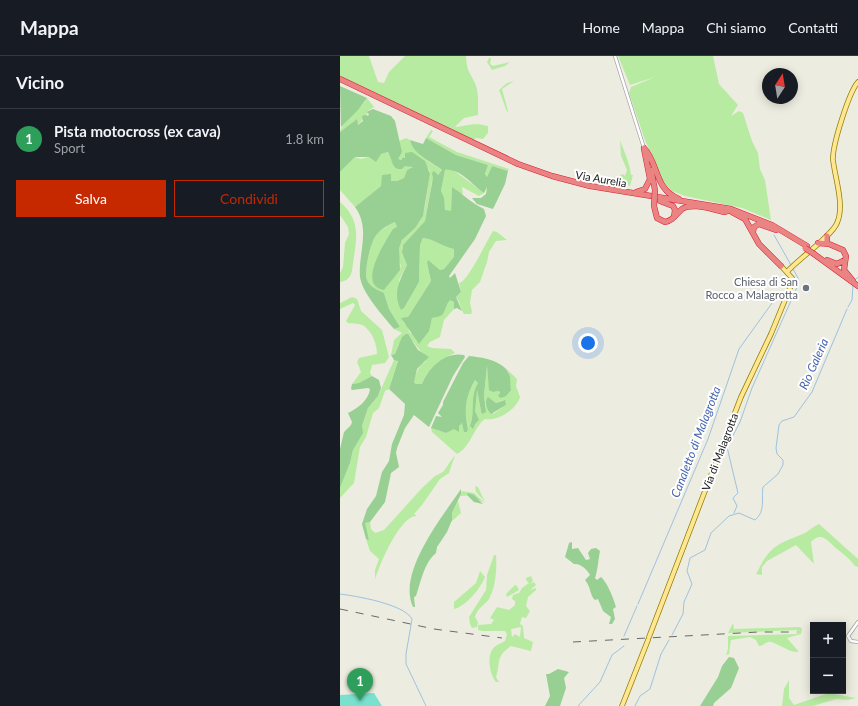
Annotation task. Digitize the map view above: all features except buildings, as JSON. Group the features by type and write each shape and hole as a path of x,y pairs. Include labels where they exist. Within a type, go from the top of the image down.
{"highway":[{"name":"Via Aurelia","path":"340,80 518,164 559,178 604,188 728,210 768,223 806,247 855,283"},
{"name":"Via Aurelia","path":"340,80 527,170 567,183 728,210 755,220 806,247"},
{"path":"604,188 636,192 646,188 650,179 644,148"},
{"path":"644,148 653,175 655,190 655,214 659,220 666,222 672,219 682,209 690,206 725,212 728,210"},
{"path":"644,148 662,184 671,194 681,199 728,210 745,219 763,249 781,266"},
{"path":"610,191 668,202 675,209 672,219"},
{"path":"753,233 754,227 759,224 780,232"},
{"path":"825,241 843,250 845,258 844,270 855,283"},
{"path":"814,253 834,264 841,263 845,258"}],"main road":[{"path":"781,266 787,272 797,260 825,241 836,227 839,216 839,194 834,153 850,95 858,82"},
{"name":"Via di Malagrotta","path":"622,706 743,393 772,334 792,283 793,278 787,272"}],"street":[{"path":"615,56 644,148"},
{"path":"858,622 848,636 851,641 858,642"}],"green space":[{"path":"340,56 369,56 378,82 384,83 389,72 405,56 466,56 468,68 477,90 478,115 464,118 455,127 474,124 483,125 488,126 488,133 483,139 476,138 473,140 340,76"},
{"path":"618,56 713,56 719,84 738,105 731,116 739,111 743,113 752,141 758,153 760,169 765,180 771,220 742,208 685,196 672,191 667,186 662,179 645,140 629,93 631,87 655,77 630,85"},
{"path":"489,58 491,58 490,64 493,66 510,62 505,66 492,70 487,62"},
{"path":"514,81 502,89 507,112 499,90 507,83"},
{"path":"340,86 367,98 358,110 341,127 341,129"},
{"path":"367,98 374,107 366,112 368,116 366,116 358,125 356,120 340,132 344,123"},
{"path":"373,109 391,116 395,121 402,152 398,159 401,160 403,157 405,158 405,153 412,152 425,161 430,174 423,216 415,228 402,240 399,248 400,270 384,290 376,286 373,280 373,272 375,262 380,252 393,229 397,227 395,222 377,234 369,252 366,271 367,280 372,286 384,293 389,309 400,327 394,329 369,297 360,277 363,232 360,215 355,207 381,186 382,175 391,174 391,181 397,181 404,178 407,170 413,167 405,166 402,169 396,168 388,152 381,154 376,162 369,157 355,157 340,172 340,132 357,119 358,125 363,121 362,116 368,116 369,114 366,112"},
{"path":"431,130 433,131 429,137 457,152 509,169 508,171 492,166 487,177 485,174 488,165 456,155 426,138"},
{"path":"406,138 410,140 418,154 442,170 432,182 425,221 403,245 402,249 407,265 399,280 401,309 404,308 419,282 420,245 423,238 454,249 454,258 444,269 440,270 428,261 427,263 431,281 408,317 403,322 408,327 409,332 422,340 428,331 432,318 440,316 444,306 450,299 454,302 454,309 444,320 440,337 430,342 427,346 432,348 451,349 455,353 444,358 435,365 427,374 422,384 418,385 414,382 415,378 419,368 426,361 425,358 413,341 399,344 395,354 391,355 394,340 402,333 394,329 400,327 389,309 384,293 370,285 366,276 368,258 375,237 381,230 395,222 397,227 384,290 401,266 398,257 398,249 401,243 420,221 423,215 430,174 429,169 406,157 403,157 399,161 398,159 401,150 399,141"},
{"path":"426,138 456,155 488,165 485,174 487,177 492,166 508,171 505,184 493,209 477,204 472,198 481,198 486,194 487,187 484,193 461,174 450,170 445,170 441,191 444,198 445,210 451,211 452,187 484,209 486,216 475,239 449,276 450,278 455,273 461,292 456,297 462,311 457,308 454,309 454,302 450,300 442,315 432,318 429,331 419,344 401,318 408,317 431,281 427,263 428,260 440,270 444,269 454,257 454,249 423,238 420,245 419,282 404,308 401,310 398,304 397,292 407,265 402,252 403,245 425,221 433,178 432,173 434,171 438,175 442,170 419,154 415,150 410,140 423,144"},
{"path":"620,140 631,175 633,175 630,186 601,180 623,174 625,176 627,170 621,156"},
{"path":"389,152 394,167 412,165 413,167 407,170 404,178 397,181 383,181 381,186 355,207 340,190 340,172 355,157 361,159"},
{"path":"452,169 484,193 479,196 462,187 463,194 461,194 452,187 451,211 449,212 445,210 441,191 445,170"},
{"path":"340,202 348,210 352,217 355,226 356,243 352,271 345,281 340,282 345,243 349,234 348,227 340,215"},
{"path":"493,231 497,232 507,240 496,241 489,252 480,282 472,290 470,303 472,312 471,314 464,314 456,297 461,292 459,283 467,276"},
{"path":"352,297 357,299 361,311 382,330 389,357 385,363 372,365 370,373 372,376 359,383 352,384 361,372 357,362 359,358 377,354 374,338 367,329 362,325 348,323 346,321 355,305 353,303 340,309 340,303"},
{"path":"408,334 418,350 429,357 417,369 414,382 416,384 422,384 428,372 444,358 457,354 464,355 465,357 453,376 429,427 414,415 405,428 396,453 399,467 391,473 385,502 370,522 365,523 369,540 366,539 362,524 367,509 376,496 382,472 389,461 392,444 404,415 405,404 389,389 398,361 394,360 391,355 395,354 402,337"},
{"path":"469,356 492,360 502,366 510,376 511,390 506,396 501,398 498,396 500,393 499,391 493,392 489,390 487,366 484,395 486,412 482,414 477,390 475,411 479,420 473,429 470,426 473,415 475,388 478,383 475,380 469,392 466,404 467,432 464,432 462,423 459,426 459,432 454,429 446,433 431,428 436,416 442,417 438,413 463,363"},
{"path":"478,357 500,364 517,379 516,386 520,397 518,402 506,414 495,418 485,419 478,427 466,447 457,454 432,432 431,428 446,433 462,423 467,432 466,404 469,392 475,380 478,383 475,388 473,399 471,426 473,427 478,418 474,404 477,390 481,411 486,408 484,395 487,366 489,384 493,392 499,391 501,398 509,373 502,366","holes":["489,398 496,403 503,400 506,405 493,414"]},
{"path":"394,360 398,360 389,389 385,391 379,408 373,413 366,437 360,447 354,483 340,498 340,488 350,463 353,450 362,433 362,426 368,408 378,396"},
{"path":"372,376 379,380 381,388 378,396 368,408 362,426 363,433 353,450 350,463 340,488 340,449 344,432 352,422 348,413 362,404 370,389 352,390 352,384 359,383"},
{"path":"488,397 496,403 505,400 506,405 491,414 486,406"},
{"path":"455,455 449,473 440,479 414,514 417,516 410,518 397,532 391,542 375,580 375,570 379,559 370,551 366,539 369,539 365,528 365,523 370,522 371,529 375,533 384,530 422,488 435,476 443,472"},
{"path":"475,486 478,487 485,502 476,492"},
{"path":"461,489 461,494 452,513 452,520 447,532 437,547 436,553 426,567 421,578 416,596 414,597 415,607 413,607 410,593 411,578 416,562 433,530"},
{"path":"462,491 474,493 485,503 475,498 474,495 460,496"},
{"path":"468,493 474,495 483,504 474,502 467,495"},
{"path":"458,501 461,513 451,522 452,513"},
{"path":"819,524 858,559 858,567 855,566 825,538 818,537 811,542 814,564 796,545 767,561 762,567 762,575 756,574 766,557 781,543 805,533"},
{"path":"572,542 572,549 578,548 586,560 590,559 588,553 591,549 596,548 600,551 595,578 597,580 601,577 603,579 614,600 616,607 613,609 615,619 612,624 609,624 611,617 603,611 598,599 595,600 592,596 585,580 590,575 589,573 584,567 574,564 565,557 569,543"},
{"path":"494,555 496,555 496,577 493,589 489,599 476,614 475,617 478,622 477,627 472,628 469,617 486,590 487,575"},
{"path":"480,571 485,577 480,586 468,601 454,609 454,602 476,583"},
{"path":"531,576 533,581 530,584 534,582 536,585 530,590 536,588 536,590 528,597 526,606 530,611 526,618 522,617 520,624 523,626 524,638 533,642 531,651 511,646 506,650 499,660 496,677 499,682 496,682 492,675 490,666 490,653 495,647 505,641 507,634 505,631 478,630 478,625 491,624 494,620 490,618 497,607 509,610 515,605 515,601 512,599 513,595 519,593 522,588 529,583 526,578","holes":["521,627 520,637 515,634 512,637 511,629"]},
{"path":"515,585 519,590 507,597 506,594"},
{"path":"733,623 734,629 800,627 802,629 801,634 787,638 799,652 789,650 771,642 759,646 756,640 750,637 731,640 729,654 726,655 728,649 728,636 797,634 797,630 728,633"},
{"path":"729,657 734,658 739,668 731,688 714,703 713,706 700,706 718,677 722,666"},
{"path":"558,669 569,672 564,678 566,688 560,706 545,706 550,696 546,674"},
{"path":"789,680 789,698 794,705 826,694 856,698 848,700 836,699 813,706 782,706 784,689"}],"shaded area":[{"path":"374,693 382,706 340,706 340,695"}],"waterway":[{"path":"774,235 791,265"},
{"path":"734,513 737,506 733,498 738,493 727,447 740,422 752,388 798,285 798,278 793,269"},
{"name":"Rio Galeria","path":"848,307 852,300 853,285"},
{"name":"Canaletto di Malagrotta","path":"638,604 708,439 739,349 780,292"},
{"name":"Rio Galeria","path":"672,635 683,614 684,602 692,584 687,571 690,558 705,550 711,533 729,516 739,513 755,520 761,513 763,487 778,474 783,465 783,460 777,454 776,448 779,425 782,421 794,417 812,392 847,309"},
{"path":"340,594 390,605 400,609 412,619 406,654 406,664 426,706"},
{"name":"Canaletto di Malagrotta","path":"624,636 637,606"},
{"name":"Rio Galeria","path":"635,706 640,696 650,689 661,654 669,640"},
{"name":"Canaletto di Malagrotta","path":"578,706 600,682 612,655 624,646"}],"railway":[{"path":"340,609 434,629 502,638"},
{"path":"573,642 759,632 797,632"}],"place":[{"name":"Chiesa di San Rocco a Malagrotta","path":"806,288"},
{"name":"Pista motocross (ex cava)","path":"360,701"}]}
